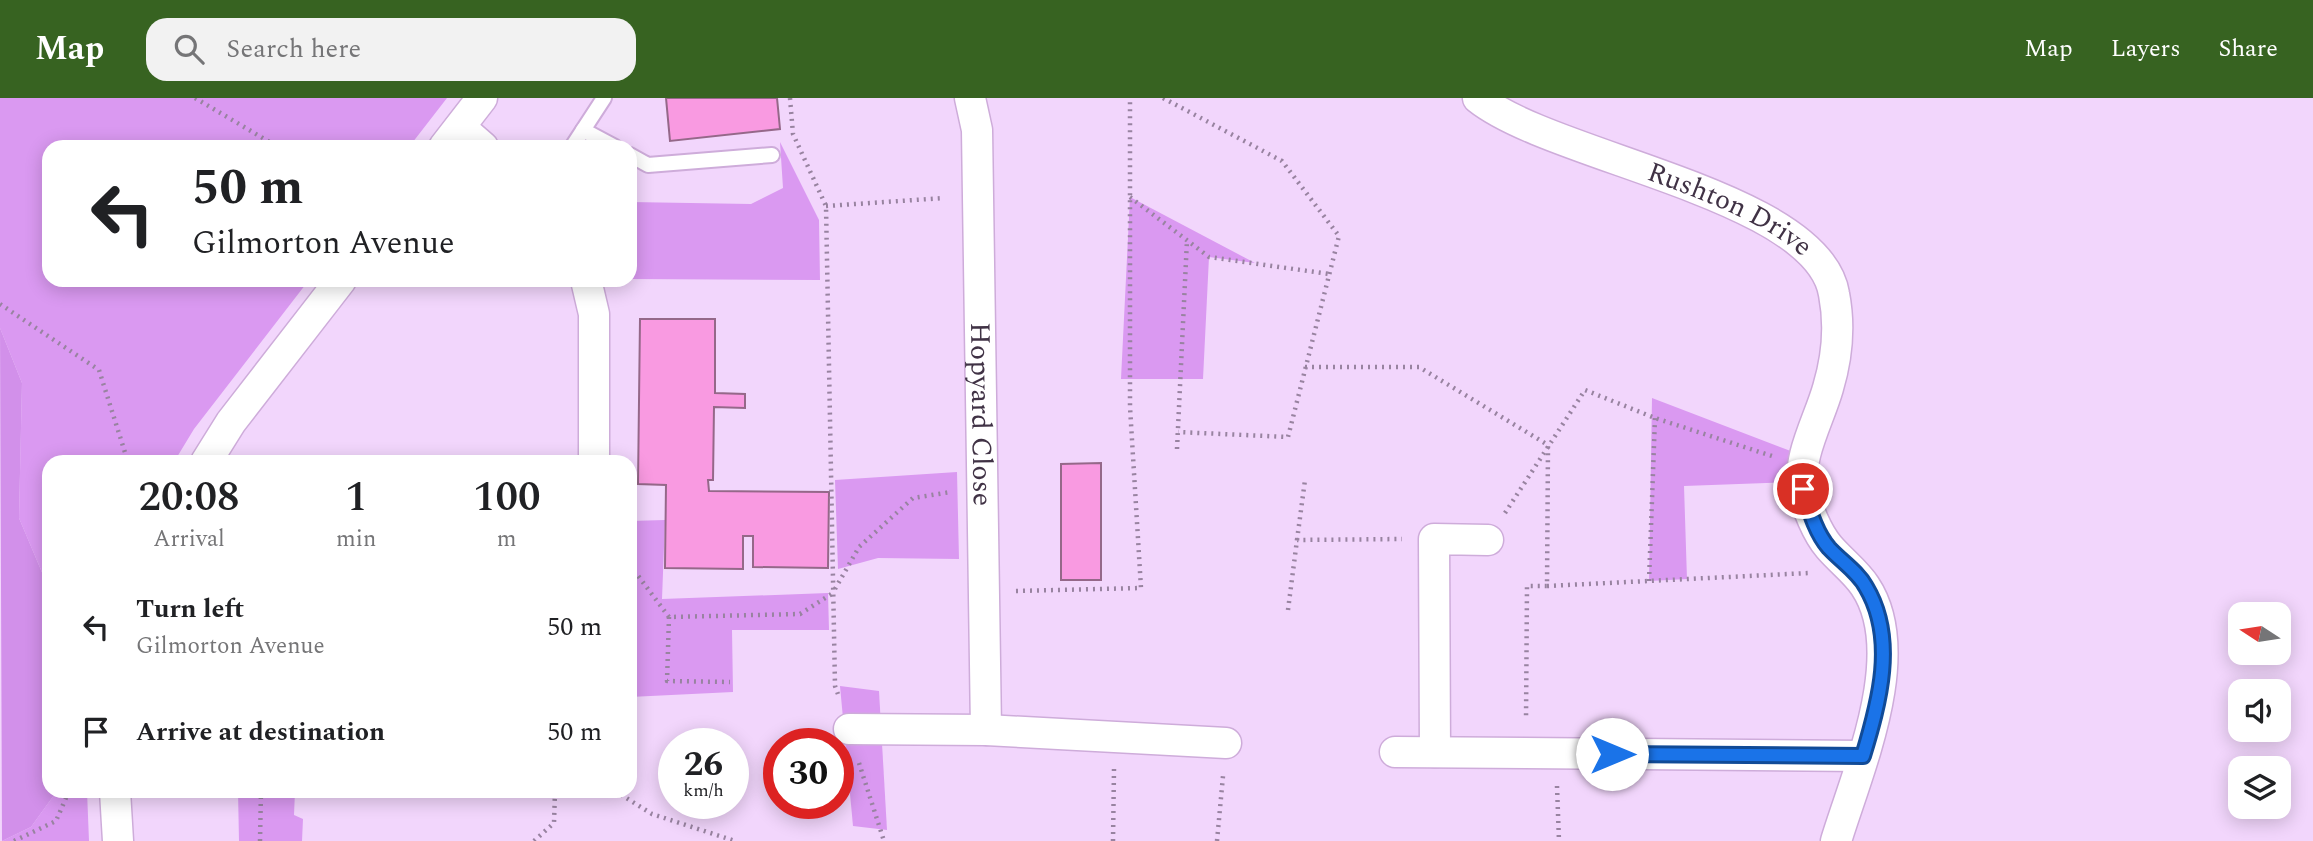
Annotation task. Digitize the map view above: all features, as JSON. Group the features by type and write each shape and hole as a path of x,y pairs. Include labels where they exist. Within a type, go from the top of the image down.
{"street":[{"path":"452,137 482,98"},
{"name":"Hopyard Close","path":"971,98 977,130 986,730"},
{"name":"Rushton Drive","path":"1478,98 1495,112 1532,128 1720,198 1779,226 1816,256 1834,290 1839,329 1829,386 1803,466"},
{"path":"210,455 231,422 336,287"},
{"path":"588,287 594,314 594,455"},
{"path":"1803,466 1803,489 1810,513 1827,545 1866,587 1878,620 1884,669 1876,713 1836,841"},
{"path":"1435,752 1434,539 1488,540"},
{"path":"854,729 986,730 1226,743"},
{"path":"1395,752 1863,756"},
{"path":"115,798 118,841"}],"lane":[{"path":"577,140 604,98"},
{"path":"583,130 602,140"},
{"path":"637,159 648,165 772,155"}],"path":[{"path":"195,98 266,140"},
{"path":"790,98 793,134 826,206 835,687 849,728"},
{"path":"984,591 1140,588 1130,407 1130,98"},
{"path":"1163,98 1282,161 1339,236 1288,437 1178,432"},
{"path":"826,206 978,196"},
{"path":"1130,197 1209,257 1329,274"},
{"path":"1177,449 1187,240"},
{"path":"0,304 99,370 126,455"},
{"path":"1305,367 1419,367 1548,445"},
{"path":"1488,540 1585,390 1655,418 1803,466"},
{"path":"1649,581 1655,418"},
{"path":"1547,586 1548,445"},
{"path":"1288,610 1305,480"},
{"path":"669,617 800,614 834,591 859,547 913,498 983,487"},
{"path":"1297,540 1434,539"},
{"path":"1525,753 1527,586 1852,571"},
{"path":"637,574 669,617 667,681 730,682"},
{"path":"1113,841 1114,737"},
{"path":"1217,841 1226,743"},
{"path":"854,745 884,841"},
{"path":"1557,754 1559,841"},
{"path":"13,841 56,821 66,798"},
{"path":"260,841 261,798"},
{"path":"534,841 554,823 555,798"},
{"path":"626,798 652,814 734,841"}],"shaded area":[{"path":"0,98 447,98 414,140 42,140 42,287 304,287 194,429 178,455 42,455 42,572 19,518 22,383 0,328"},
{"path":"780,142 819,220 820,280 637,279 637,202 751,204 783,188"},
{"path":"1130,197 1255,263 1209,257 1203,379 1121,379"},
{"path":"0,328 22,383 19,518 42,572 42,798 52,798 31,827 2,841"},
{"path":"1652,398 1796,453 1793,482 1684,486 1687,579 1649,581"},
{"path":"957,472 959,559 878,558 838,569 835,480"},
{"path":"665,520 662,599 828,593 829,630 732,630 733,692 637,697 637,521"},
{"path":"840,686 879,691 887,830 853,826 854,728 844,728"},
{"path":"52,798 87,798 89,841 2,841 31,827"},
{"path":"238,798 295,798 294,815 303,819 302,841 239,841"}],"building":[{"path":"666,98 777,98 780,129 670,141"},
{"path":"640,319 715,319 715,393 745,394 745,408 714,407 713,480 708,480 709,491 829,492 828,568 753,567 753,536 743,536 743,569 665,568 666,485 638,484"},
{"path":"1101,463 1101,580 1061,580 1061,464"}],"route":[{"path":"1612,754 1863,756 1876,713 1884,669 1878,620 1866,587 1827,545 1810,513 1803,489"}]}
